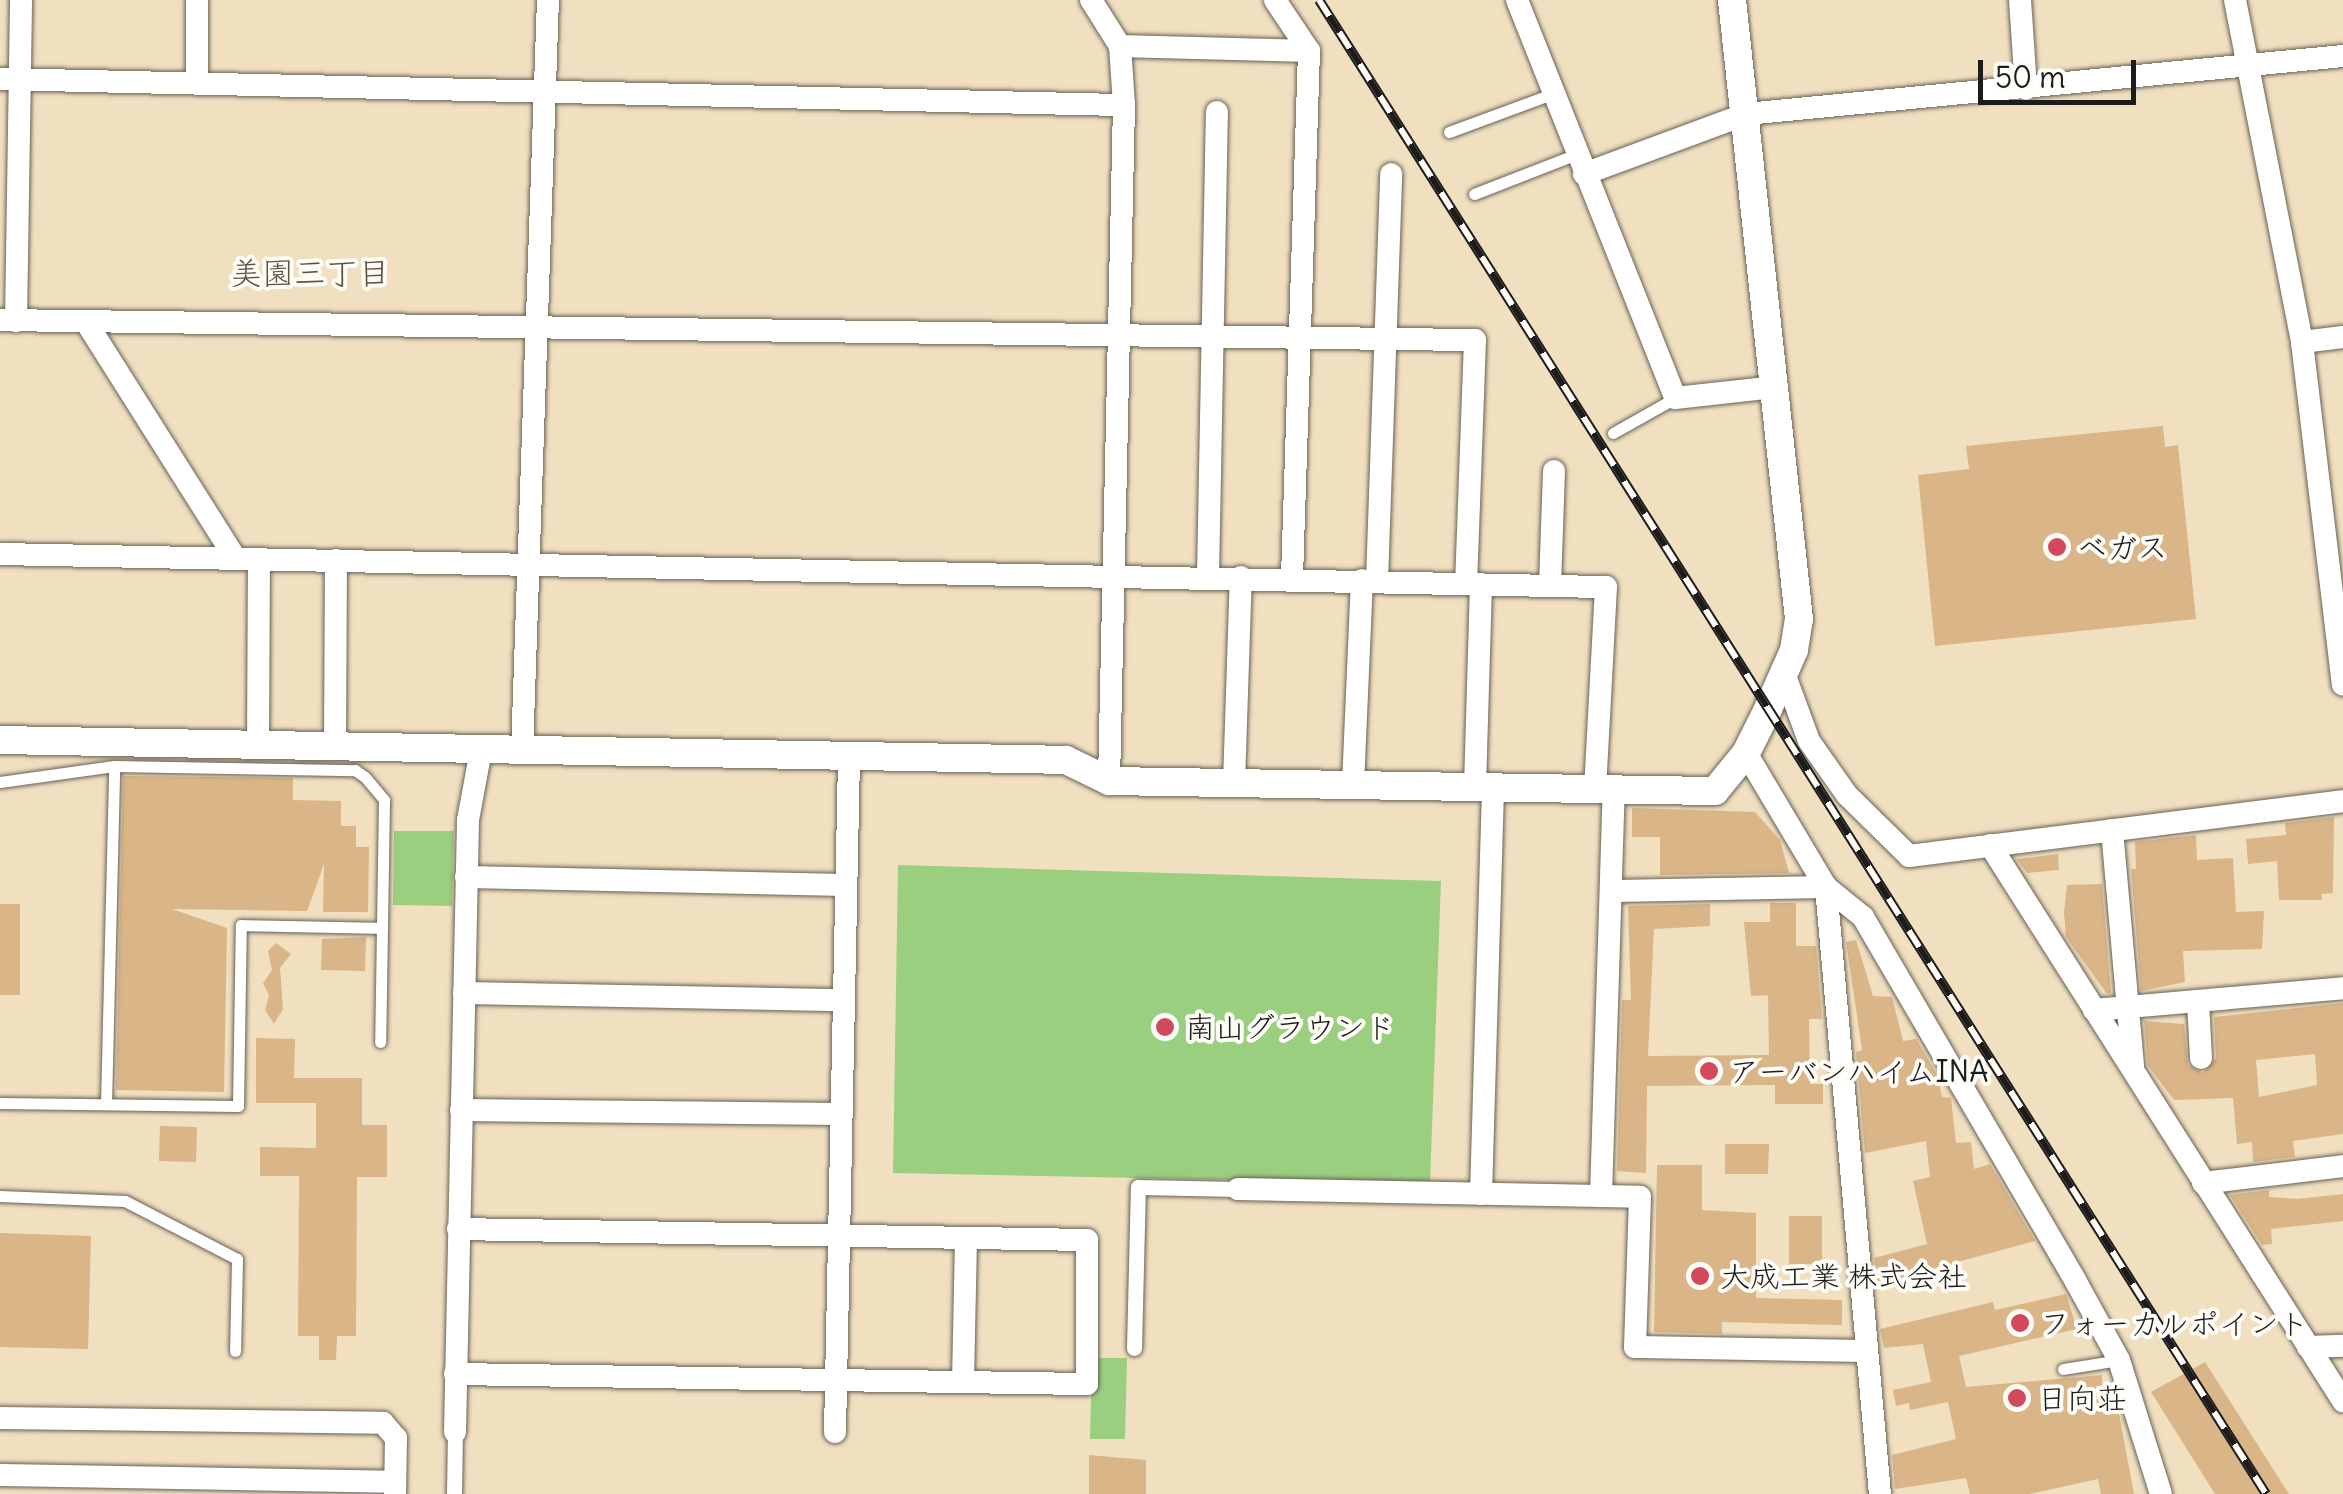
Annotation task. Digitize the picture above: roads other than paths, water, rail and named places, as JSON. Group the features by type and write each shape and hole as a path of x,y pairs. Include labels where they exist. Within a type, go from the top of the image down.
{"street":[{"path":"21,0 11,79 8,320 1475,340 1474,583 1484,787 1480,1194"},
{"path":"196,0 196,83"},
{"path":"522,750 548,0"},
{"path":"1091,0 1120,46 1124,105 1110,781"},
{"path":"1275,0 1309,51 1292,578"},
{"path":"1518,0 1675,398 1774,386"},
{"path":"0,740 1066,760 1110,781 1715,791 1746,754 1784,673 1799,619 1732,0"},
{"path":"2020,0 2026,89"},
{"path":"2235,0 2302,342 2343,685"},
{"path":"1120,46 1309,51"},
{"path":"1580,164 1746,114 2343,56"},
{"path":"11,79 1124,105"},
{"path":"1208,576 1217,112"},
{"path":"1353,785 1386,339 1392,174"},
{"path":"86,322 235,558"},
{"path":"2302,342 2343,337"},
{"path":"1550,586 1554,472"},
{"path":"0,554 1114,573 1606,587 1605,789 1613,892 1601,1196"},
{"path":"258,746 259,559"},
{"path":"335,747 336,560"},
{"path":"1234,783 1241,577"},
{"path":"1784,673 1809,741 1847,794 1909,856 2343,801"},
{"path":"454,1494 468,820 481,750"},
{"path":"1746,754 1826,887 1863,917 2119,1360 2160,1494"},
{"path":"835,1432 849,756"},
{"path":"2112,830 2134,1073"},
{"path":"1990,845 2343,1401"},
{"path":"466,877 846,885"},
{"path":"1613,892 1826,887"},
{"path":"1826,887 1880,1494"},
{"path":"2094,1010 2343,988"},
{"path":"464,993 844,1000"},
{"path":"2198,1001 2201,1058"},
{"path":"461,1110 841,1114"},
{"path":"2204,1183 2343,1166"},
{"path":"1134,1348 1138,1187 1640,1197 1635,1347 1866,1350"},
{"path":"456,1374 1087,1384 1087,1240 458,1229"},
{"path":"963,1382 966,1238"},
{"path":"2308,1348 2343,1346"},
{"path":"0,1418 383,1423 396,1438 395,1488 0,1475"}],"lane":[{"path":"1449,132 1552,94"},
{"path":"1474,194 1580,164"},
{"path":"1613,433 1675,398"},
{"path":"0,782 114,766 355,770 384,800 380,1042"},
{"path":"106,1104 114,766"},
{"path":"0,1103 238,1106 241,925 382,928"},
{"path":"0,1196 125,1201 237,1260 235,1351"},
{"path":"2064,1368 2119,1360"}],"railway":[{"path":"1319,0 2266,1494"}],"place":[{"name":"ベガス","path":"2057,547"},
{"name":"南山グラウンド","path":"1165,1027"},
{"name":"アーバンハイムINA","path":"1709,1071"},
{"name":"大成工業 株式会社","path":"1700,1276"},
{"name":"フォーカルポイント","path":"2020,1323"},
{"name":"日向荘","path":"2017,1398"}],"district":[{"name":"美園三丁目","path":"310,273"}]}
